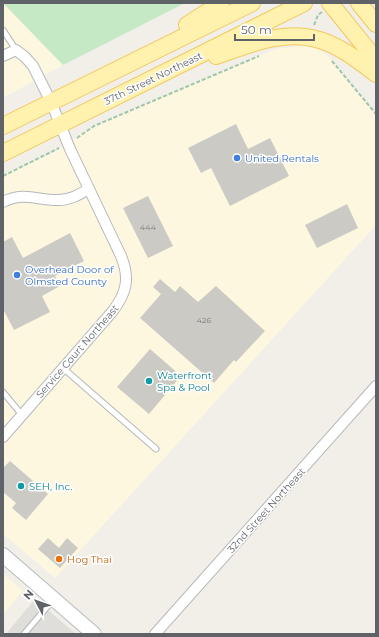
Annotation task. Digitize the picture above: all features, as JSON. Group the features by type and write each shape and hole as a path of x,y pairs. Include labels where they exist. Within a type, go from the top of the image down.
{"main road":[{"path":"119,68 221,3"},
{"path":"3,126 252,3"},
{"name":"37th Street Northeast","path":"3,152 304,3"},
{"path":"330,3 376,60"},
{"path":"359,3 376,24"},
{"path":"136,86 251,44 266,40 292,37 310,38 328,43 355,58 376,74"}],"street":[{"path":"3,56 16,50"},
{"name":"Service Court Northeast","path":"3,437 118,304 126,287 126,273 123,260 89,189 34,66 16,50"},
{"path":"3,202 14,198 27,196 59,200 73,197 89,189"},
{"name":"32nd Street Northeast","path":"155,634 376,386"},
{"path":"3,555 94,634"}],"lane":[{"path":"3,30 16,50"},
{"path":"63,368 156,449"},
{"path":"3,392 22,415"},
{"path":"24,634 54,599"}],"path":[{"path":"3,176 54,152 94,126 263,55"},
{"path":"331,59 376,114"}],"shaded area":[{"path":"3,3 63,65 3,98"},
{"path":"307,45 325,53 331,59 376,114 376,225 55,578 3,534 3,176 54,152 94,126 276,49"},
{"path":"3,574 23,591 3,614"},
{"path":"35,599 76,634 6,634"}],"green space":[{"path":"3,3 185,3 63,65"}],"building":[{"name":"United Rentals","path":"236,124 248,149 270,138 289,176 230,206 211,168 201,173 188,148"},
{"path":"148,196 173,246 148,258 123,208"},
{"path":"347,204 358,228 317,248 305,225"},
{"path":"70,233 84,261 55,276 60,286 42,296 50,312 14,330 3,309 3,242 12,237 23,258"},
{"path":"160,279 175,292 180,286 198,302 216,286 265,331 236,362 234,360 214,383 140,318 161,294 153,287"},
{"name":"Waterfront Spa & Pool","path":"150,349 181,376 149,414 117,387"},
{"name":"SEH, Inc.","path":"10,461 48,494 26,520 12,508 16,503 3,492 3,468"},
{"name":"Hog Thai","path":"48,538 59,548 67,538 78,548 60,568 38,549"}],"place":[{"name":"United Rentals","path":"237,158"},
{"name":"Overhead Door of Olmsted County","path":"17,275"},
{"name":"Waterfront Spa & Pool","path":"149,381"},
{"name":"SEH, Inc.","path":"21,486"},
{"name":"Hog Thai","path":"59,559"}]}
